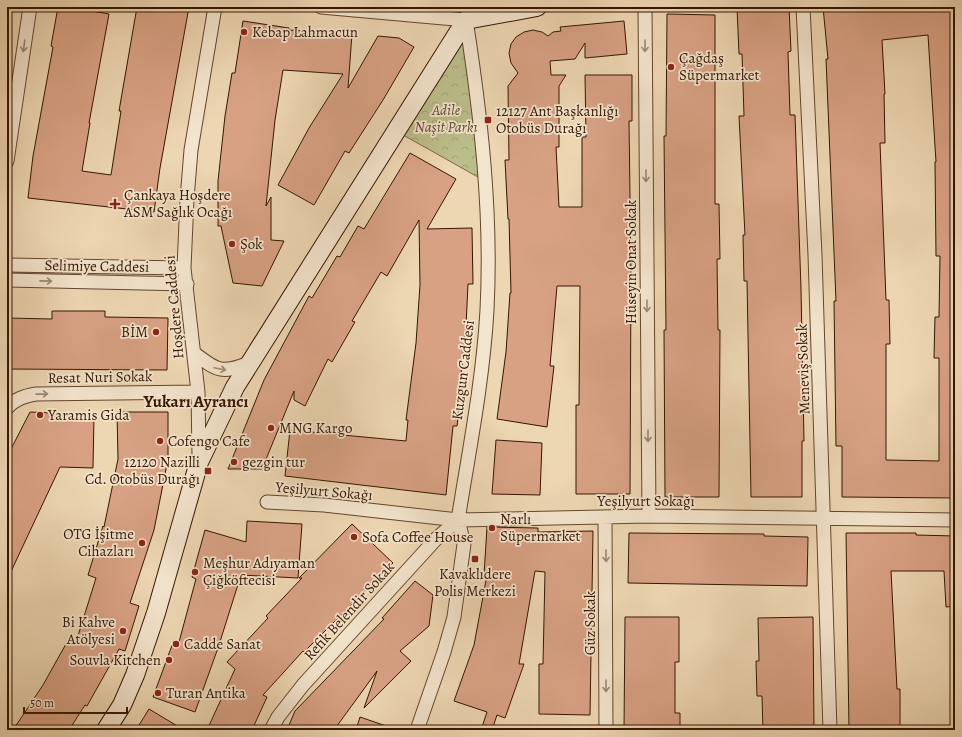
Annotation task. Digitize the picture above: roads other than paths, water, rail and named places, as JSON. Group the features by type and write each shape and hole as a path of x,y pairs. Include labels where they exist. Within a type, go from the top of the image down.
{"main road":[{"path":"106,730 122,705 135,675 156,613 199,462 249,363 469,14 537,7"}],"street":[{"path":"7,161 30,7"},
{"name":"Hoşdere Caddesi","path":"199,462 198,392 184,268 191,150 215,7"},
{"path":"321,7 469,14"},
{"name":"Hüseyin Onat Sokak","path":"645,7 648,516"},
{"name":"Meneviş Sokak","path":"803,7 814,240 830,730"},
{"name":"Kuzgun Caddesi","path":"417,730 444,652 454,617 464,544 458,520 483,358 488,273 483,144 469,14"},
{"name":"Selimiye Caddesi","path":"7,265 184,268"},
{"name":"Selimiye Caddesi","path":"7,280 187,284"},
{"path":"194,353 212,367 221,370 234,369 249,363"},
{"name":"Resat Nuri Sokak","path":"7,408 24,396 36,394 198,392"},
{"name":"Yeşilyurt Sokağı","path":"267,502 324,505 458,520 648,516 955,520"},
{"name":"Güz Sokak","path":"605,517 606,730"},
{"name":"Refik Belendir Sokak","path":"271,730 282,712 303,685 436,539 458,520"}],"place":[{"name":"Kebap Lahmacun","path":"244,32"},
{"name":"Çağdaş Süpermarket","path":"671,67"},
{"name":"12127 Ant Başkanlığı Otobüs Durağı","path":"488,120"},
{"name":"Çankaya Hoşdere ASM Sağlık Ocağı","path":"115,204"},
{"name":"Şok","path":"232,244"},
{"name":"BİM","path":"156,332"},
{"name":"Yaramis Gida","path":"40,415"},
{"name":"MNG Kargo","path":"271,428"},
{"name":"Cofengo Cafe","path":"160,441"},
{"name":"gezgin tur","path":"234,462"},
{"name":"12120 Nazilli Cd. Otobüs Durağı","path":"208,471"},
{"name":"Narlı Süpermarket","path":"492,528"},
{"name":"Sofa Coffee House","path":"354,537"},
{"name":"OTG İşitme Cihazları","path":"142,543"},
{"name":"Kavaklıdere Polis Merkezi","path":"475,559"},
{"name":"Meşhur Adıyaman Çiğköftecisi","path":"195,572"},
{"name":"Bi Kahve Atölyesi","path":"123,631"},
{"name":"Cadde Sanat","path":"176,644"},
{"name":"Souvla Kitchen","path":"169,660"},
{"name":"Turan Antika","path":"158,693"}],"district":[{"name":"Yukarı Ayrancı","path":"196,401"}],"park label":[{"name":"Adile Naşit Parkı","path":"446,118"}]}
